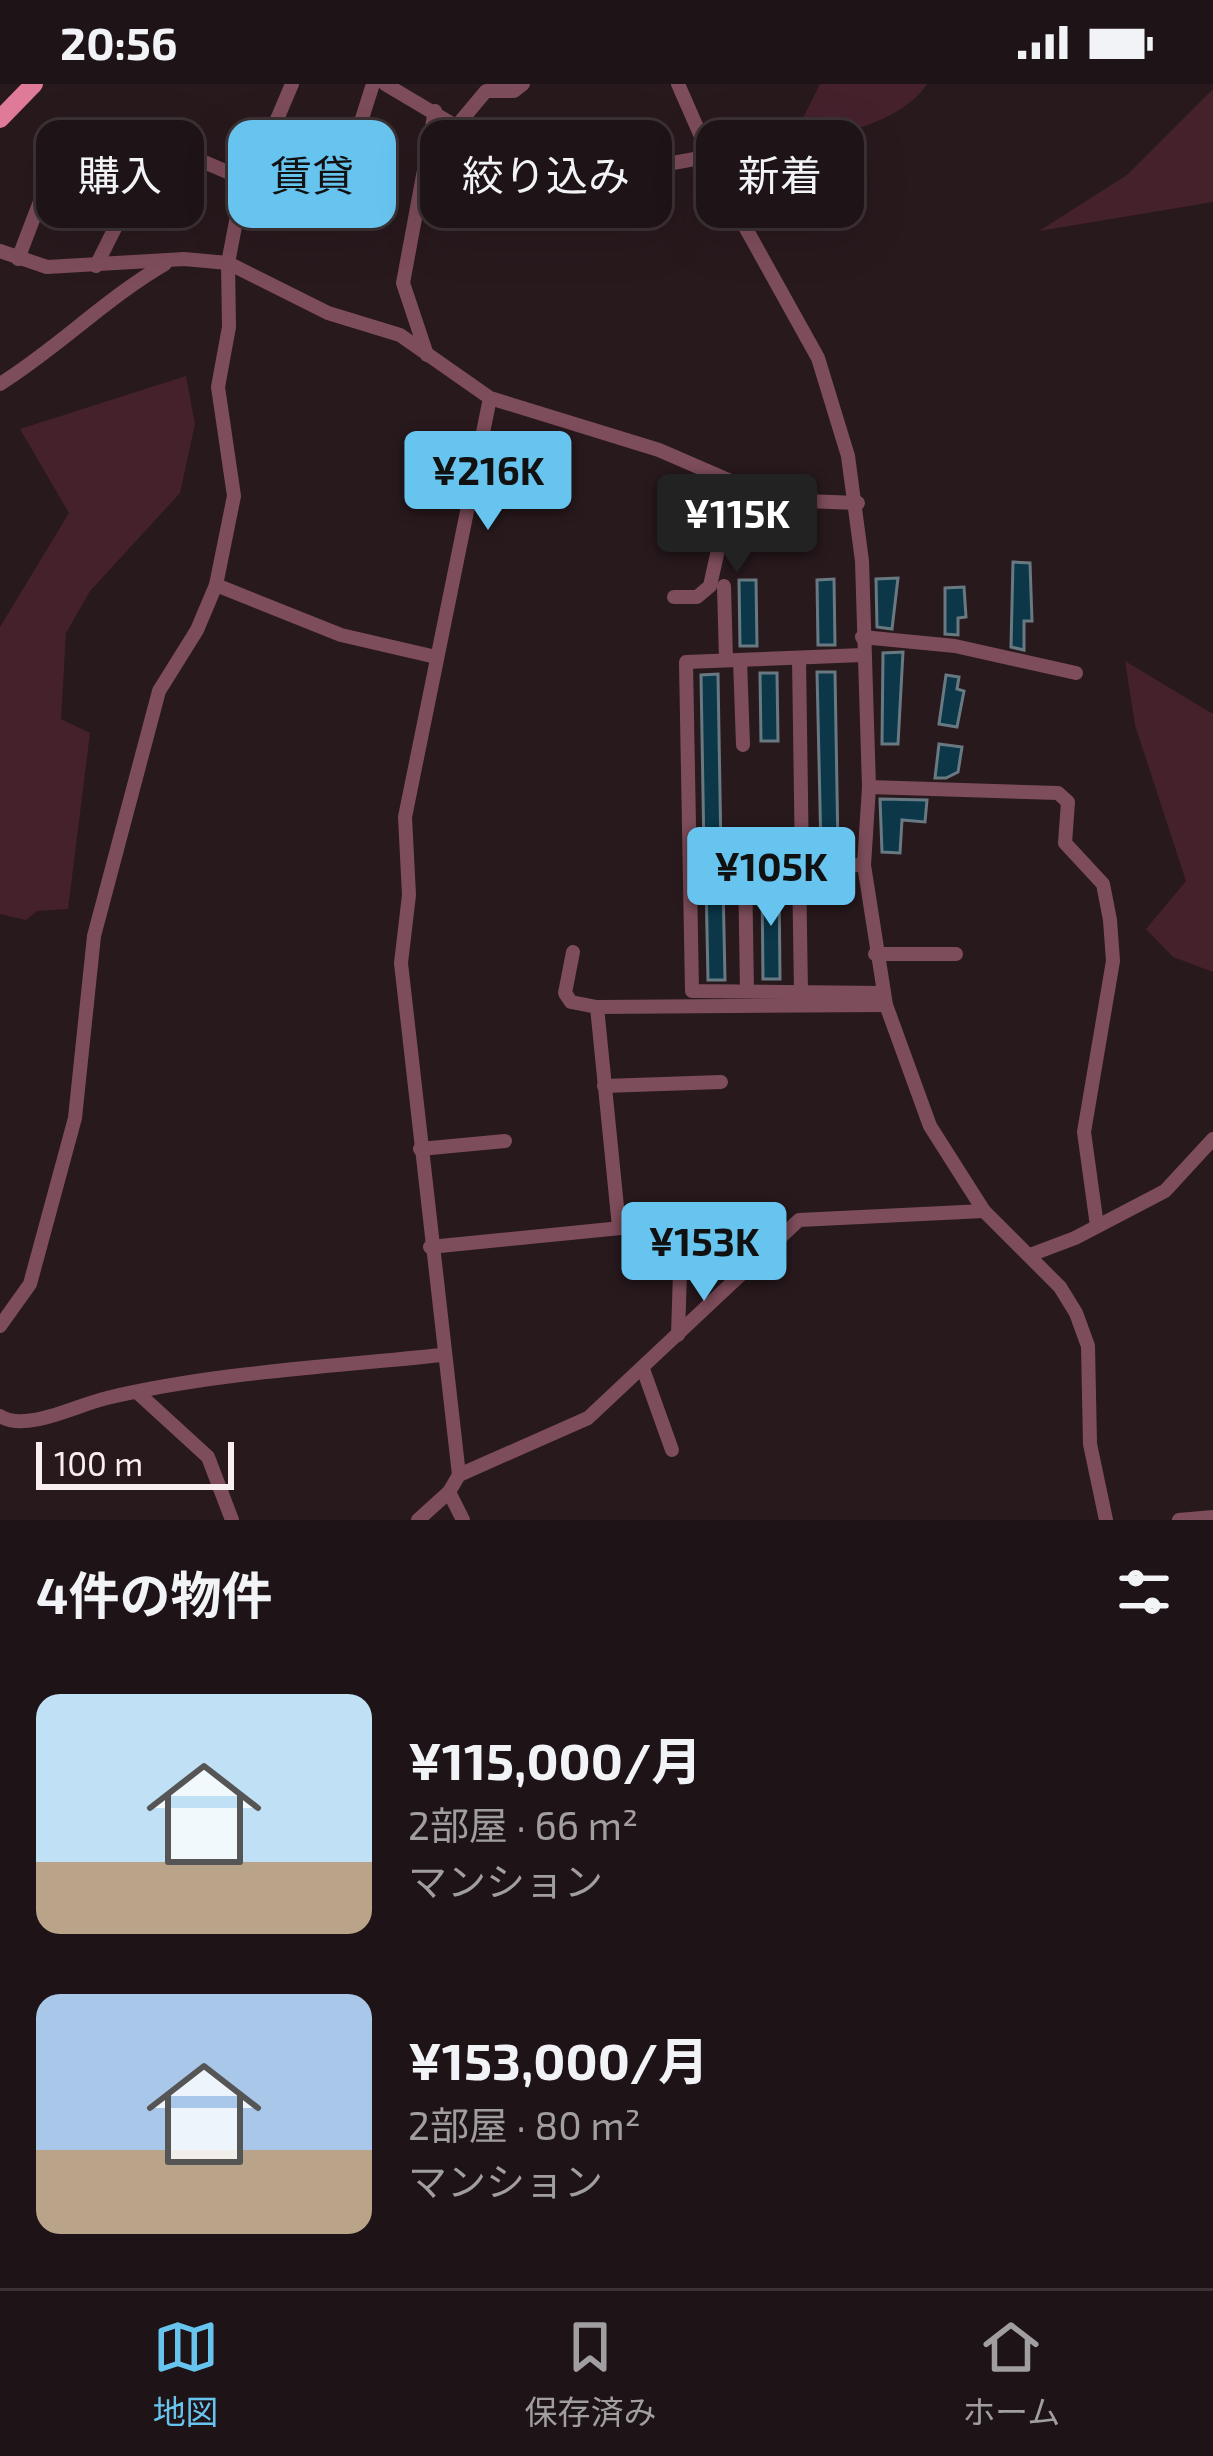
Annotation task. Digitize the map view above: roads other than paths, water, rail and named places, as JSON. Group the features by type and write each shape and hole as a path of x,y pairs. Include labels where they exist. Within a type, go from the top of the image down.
{"main road":[{"path":"0,119 34,84"}],"street":[{"path":"277,120 292,84"},
{"path":"362,120 373,84"},
{"path":"385,84 448,120"},
{"path":"464,120 484,88 514,91 523,84"},
{"path":"678,84 696,123"},
{"path":"427,355 403,283 435,111"},
{"path":"204,162 228,172"},
{"path":"18,260 36,212"},
{"path":"96,266 115,228"},
{"path":"0,1326 31,1284 75,1118 94,937 159,691 197,630 216,585 234,496 218,387 229,327 228,263 238,228"},
{"path":"749,228 818,358 858,503 868,788 864,865 884,999 930,1126 984,1211 1068,1300 1088,1346 1090,1444 1106,1520"},
{"path":"0,251 47,267 171,260 228,263 328,313 400,335 490,398 659,450 733,482 805,501 858,503"},
{"path":"0,384 57,349 115,293 171,260"},
{"path":"459,1475 441,1354 401,963 409,895 405,817 490,398"},
{"path":"674,597 697,597 710,586 733,482"},
{"path":"216,585 341,635 436,657"},
{"path":"724,586 743,745"},
{"path":"862,637 955,646 1076,673"},
{"path":"862,655 686,662 692,991 884,999"},
{"path":"799,658 801,992"},
{"path":"868,788 1058,793 1068,802 1065,843 1103,884 1113,961 1084,1132 1097,1226"},
{"path":"690,868 864,865"},
{"path":"745,867 747,992"},
{"path":"573,952 565,993 571,1002 597,1007 884,999"},
{"path":"875,953 956,954"},
{"path":"597,1007 619,1226"},
{"path":"604,1086 721,1082"},
{"path":"1030,1255 1166,1191 1213,1139"},
{"path":"421,1150 505,1141"},
{"path":"418,1520 449,1492 459,1475 561,1434 643,1369 799,1220 827,1215 984,1211"},
{"path":"430,1247 661,1224 768,1246"},
{"path":"678,1335 680,1272"},
{"path":"0,1416 17,1423 207,1380 441,1354"},
{"path":"643,1369 672,1450"},
{"path":"138,1393 208,1457 232,1520"},
{"path":"449,1492 463,1520"},
{"path":"1179,1520 1213,1517"}]}
